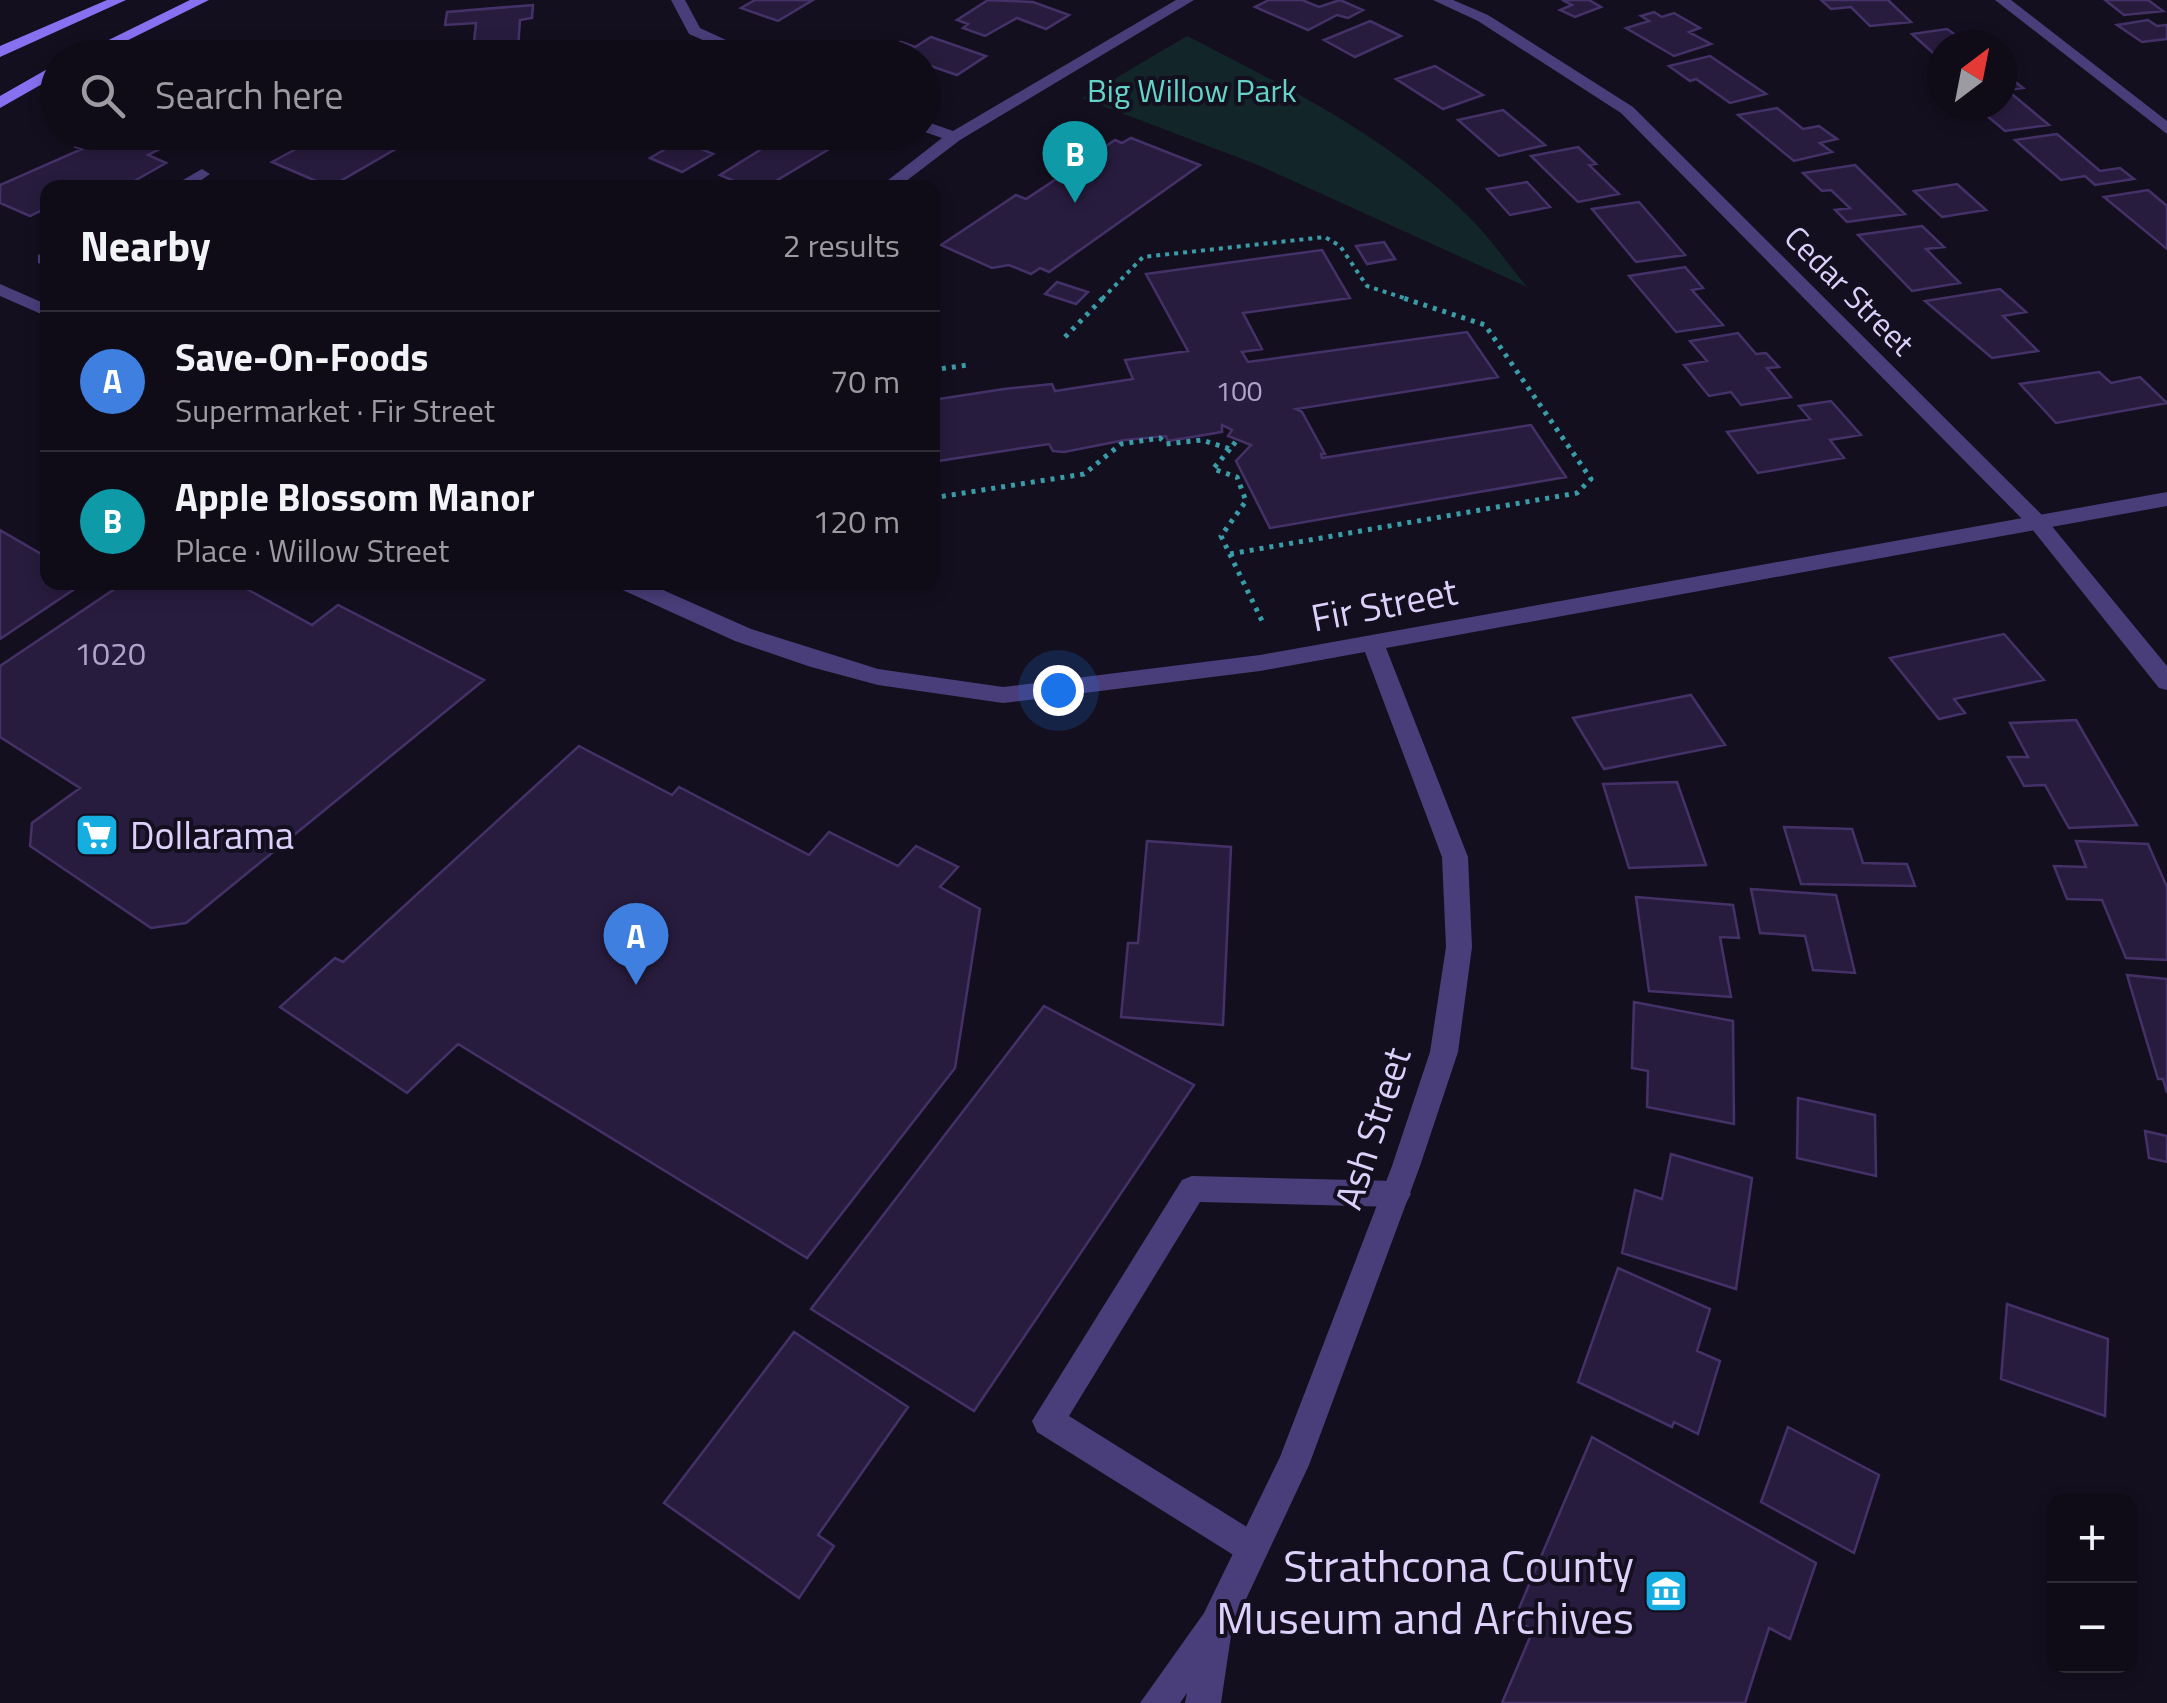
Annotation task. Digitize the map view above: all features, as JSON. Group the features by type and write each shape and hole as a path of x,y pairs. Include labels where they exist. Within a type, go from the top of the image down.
{"main road":[{"path":"0,49 119,0"},
{"path":"117,40 202,0"},
{"path":"0,94 40,76"},
{"path":"0,103 40,79"}],"street":[{"path":"678,0 694,31 715,40"},
{"path":"940,148 1186,0"},
{"name":"Cedar Street","path":"1440,0 1483,18 1627,110 2039,524 2167,682"},
{"path":"2002,0 2167,129"},
{"path":"940,132 954,138"},
{"path":"897,180 938,150"},
{"path":"191,180 202,174"},
{"path":"0,289 40,304"},
{"name":"Fir Street","path":"642,590 743,635 819,661 878,677 1003,696 1260,663 2167,499"},
{"name":"Ash Street","path":"1158,1703 1216,1625 1294,1465 1396,1194 1444,1052 1458,947 1455,857 1372,640"},
{"path":"1251,1549 1048,1421 1192,1189 1396,1194"},
{"name":"Ash Street","path":"1202,1703 1216,1625"}],"path":[{"path":"1065,337 1143,258 1325,236 1340,246 1367,286 1485,325 1591,479 1577,493 1230,554"},
{"path":"940,369 968,366"},
{"path":"940,497 1084,474 1121,444 1160,438 1166,444 1202,440 1230,450"},
{"path":"1238,440 1213,468 1237,477 1246,501 1221,536 1266,630 1256,631"}],"green space":[{"name":"Big Willow Park","path":"1187,36 1335,115 1405,162 1469,217 1527,287 1258,165 1082,98"}],"building":[{"path":"755,0 813,0 778,21 741,8"},
{"path":"988,0 1033,2 1069,15 1046,29 1017,18 985,36 963,28 968,24 957,20"},
{"path":"1269,0 1302,0 1319,7 1340,0 1363,10 1348,18 1337,15 1308,30 1255,7"},
{"path":"1562,0 1589,0 1601,7 1575,17 1560,10 1572,5"},
{"path":"1821,0 1888,0 1911,22 1870,26 1851,7 1831,9"},
{"path":"2105,0 2148,0 2163,11 2124,15"},
{"path":"533,5 532,18 520,20 519,40 474,40 476,23 445,25 447,12"},
{"path":"1654,12 1662,17 1674,13 1700,28 1689,32 1711,44 1674,56 1626,28 1649,21 1641,16"},
{"path":"2148,20 2157,26 2167,25 2167,39 2142,42 2117,25"},
{"path":"1370,21 1401,36 1355,57 1324,40"},
{"path":"1927,32 1927,48 1912,34"},
{"path":"940,40 986,56 957,75 940,69"},
{"path":"1710,56 1766,94 1730,103 1669,66"},
{"path":"1435,66 1483,95 1443,109 1396,79"},
{"path":"2017,98 2049,125 2005,131 1992,120 2017,120"},
{"path":"1777,108 1803,129 1819,126 1837,139 1820,143 1832,152 1794,161 1738,115"},
{"path":"1503,110 1545,145 1499,156 1458,120"},
{"path":"2057,134 2100,171 2120,168 2134,179 2095,185 2085,176 2061,180 2015,140"},
{"path":"1131,138 1200,165 1049,272 1040,268 1031,274 1009,265 992,268 941,245 1016,195 1026,199 1115,140 1122,143"},
{"path":"1578,147 1596,164 1589,165 1619,194 1578,202 1531,156"},
{"path":"80,150 158,150 148,155 166,163 136,180 40,180 40,211 30,216 0,203 0,185"},
{"path":"294,150 394,150 342,180 314,180 272,162"},
{"path":"664,150 704,150 713,154 682,172 650,158"},
{"path":"760,150 828,150 777,180 732,180 720,175"},
{"path":"1855,165 1905,214 1847,222 1835,210 1850,208 1831,190 1822,191 1803,173"},
{"path":"1527,182 1550,207 1510,215 1487,189"},
{"path":"1957,184 1986,210 1942,217 1914,191"},
{"path":"2148,190 2167,206 2167,249 2104,197"},
{"path":"1639,202 1685,255 1636,262 1592,209"},
{"path":"1922,226 1944,247 1926,249 1960,283 1912,291 1858,235"},
{"path":"1384,242 1395,259 1367,264 1356,246"},
{"path":"1322,250 1350,298 1243,313 1262,349 1242,352 1248,362 1467,332 1498,377 1296,409 1302,412 1325,454 1321,454 1322,458 1531,425 1566,477 1270,528 1236,461 1251,445 1228,436 1232,430 1222,425 1222,432 1168,441 1166,436 1125,440 1064,452 1053,451 1049,444 940,461 940,399 1052,384 1055,391 1133,379 1125,360 1188,351 1146,274"},
{"path":"1685,267 1703,288 1692,290 1723,325 1676,332 1629,276"},
{"path":"1057,282 1088,292 1076,304 1045,294"},
{"path":"2000,289 2026,312 2003,316 2038,351 1992,358 1925,301"},
{"path":"1738,333 1756,354 1766,353 1779,367 1767,368 1791,397 1741,405 1731,392 1709,396 1684,365 1707,361 1690,341"},
{"path":"2099,372 2111,383 2140,377 2167,403 2056,423 2020,384"},
{"path":"1831,401 1861,435 1830,440 1844,458 1758,473 1727,432 1810,419 1799,406"},
{"path":"0,530 40,553 40,590 73,590 0,639"},
{"path":"113,590 249,590 312,625 338,605 484,680 186,923 151,928 30,846 32,823 80,788 0,737 0,666"},
{"path":"2004,634 2044,680 1954,699 1965,713 1939,719 1890,658"},
{"path":"1691,695 1725,745 1604,769 1573,718"},
{"path":"2076,720 2137,825 2069,828 2045,785 2024,786 2008,757 2028,757 2010,723"},
{"path":"579,746 672,795 679,787 809,855 829,832 898,866 916,846 958,867 940,887 980,909 955,1068 807,1258 458,1044 407,1093 280,1007 335,958 343,962"},
{"path":"1677,782 1706,865 1629,868 1603,784"},
{"path":"1784,827 1852,829 1863,863 1907,864 1915,886 1801,884"},
{"path":"1147,841 1231,847 1223,1025 1121,1017 1128,943 1138,943"},
{"path":"2076,841 2148,844 2167,887 2167,960 2126,958 2102,900 2067,899 2054,866 2086,867"},
{"path":"1751,889 1836,895 1855,973 1813,970 1805,936 1760,933"},
{"path":"1636,897 1733,905 1739,938 1720,937 1731,997 1649,991"},
{"path":"2127,975 2167,979 2167,1093 2163,1079 2158,1079"},
{"path":"1634,1002 1733,1021 1734,1124 1647,1107 1648,1071 1632,1068"},
{"path":"1044,1006 1194,1085 974,1411 811,1309"},
{"path":"1798,1098 1875,1115 1876,1176 1797,1158"},
{"path":"2145,1131 2167,1136 2167,1162 2149,1158"},
{"path":"1671,1154 1752,1178 1736,1289 1622,1253 1635,1190 1662,1199"},
{"path":"1618,1268 1710,1309 1697,1351 1720,1361 1698,1434 1674,1422 1672,1427 1578,1382"},
{"path":"2007,1304 2108,1339 2105,1416 2001,1379"},
{"path":"794,1332 908,1407 818,1535 834,1546 799,1598 664,1503"},
{"path":"1788,1427 1879,1475 1854,1553 1761,1502"},
{"name":"Strathcona County Museum and Archives","path":"1592,1437 1816,1563 1790,1639 1769,1628 1745,1703 1502,1703 1533,1630 1514,1620"}],"place":[{"name":"Apple Blossom Manor","path":"1075,203"},
{"name":"Dollarama","path":"97,835"},
{"name":"Save-On-Foods","path":"636,985"},
{"name":"Strathcona County Museum and Archives","path":"1666,1591"}]}
